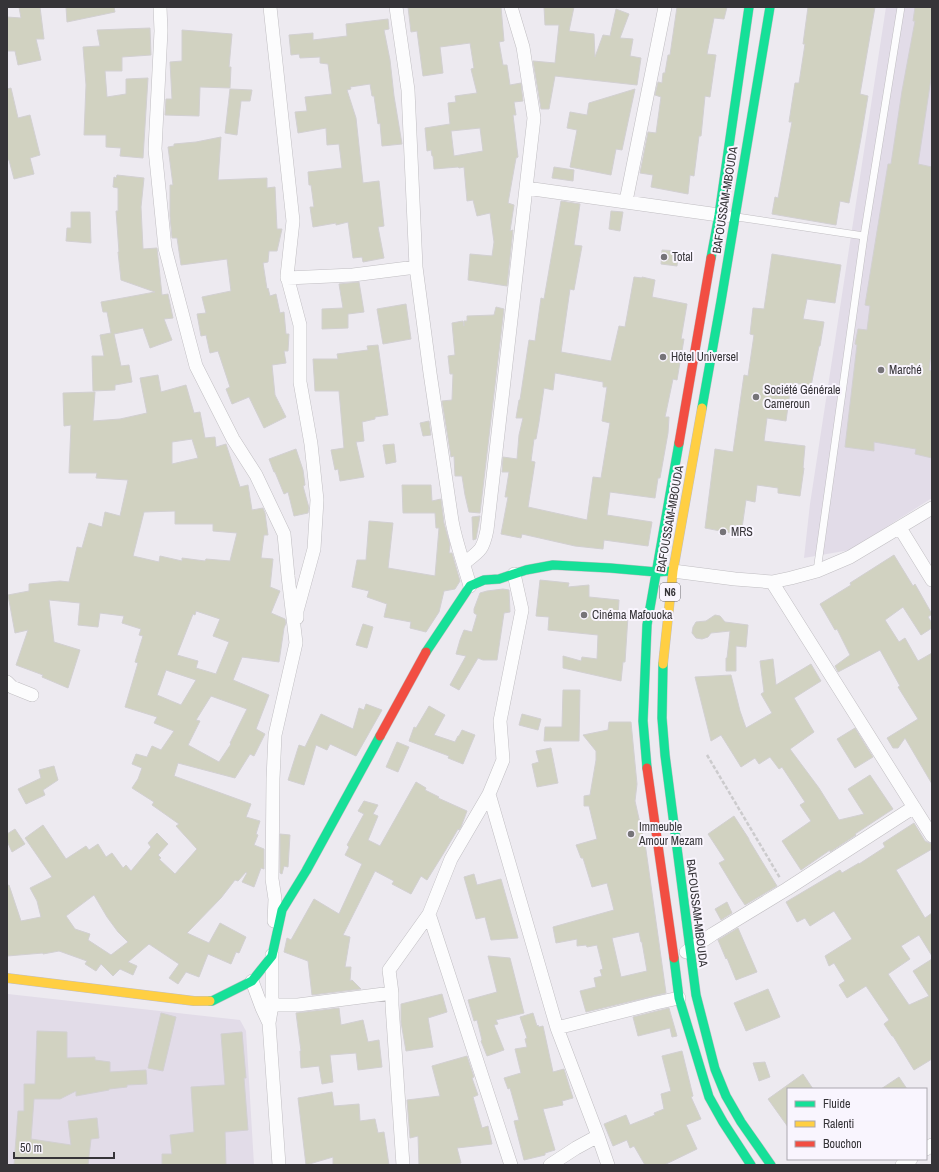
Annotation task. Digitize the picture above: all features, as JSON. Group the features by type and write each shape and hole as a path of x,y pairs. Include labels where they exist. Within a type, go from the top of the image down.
{"main road":[{"name":"BAFOUSSAM-MBOUDA","path":"749,7 719,215 647,625 644,721 647,765 679,998 709,1097 723,1122 751,1165"},
{"name":"BAFOUSSAM-MBOUDA","path":"770,7 673,571 662,675 662,718 665,755 696,995 715,1069 726,1096 741,1122 770,1165"},
{"path":"7,978 194,1001 212,1001 252,981 272,956 282,910 310,864 428,648 470,586 484,580 499,579 539,567 559,565 656,572 673,571"}],"street":[{"path":"160,7 161,31 155,149 165,248 196,366 234,440 256,475 284,534 296,643"},
{"path":"270,7 293,221 287,278 300,325 300,382 311,444 317,500 314,549 297,611 296,643 275,734 272,872 275,899 272,956 272,1005 270,1023 279,1165"},
{"path":"396,7 408,90 416,267 452,521 456,541 470,586"},
{"path":"464,563 477,554 484,544 488,530 534,118 522,47 511,7"},
{"path":"626,202 665,7"},
{"path":"526,188 735,217"},
{"path":"287,278 353,275 416,267"},
{"path":"673,571 772,582 817,571 850,557 932,508"},
{"path":"900,528 932,580"},
{"path":"403,1165 392,993 389,970 429,914 451,859 489,794 503,760 500,721 522,610 514,574"},
{"path":"772,582 932,836"},
{"path":"7,682 12,687 32,695"},
{"path":"489,794 557,1028 608,1165"},
{"path":"674,959 690,950 712,934 787,889 914,807"},
{"path":"429,914 511,1165"},
{"path":"252,981 262,1008 270,1023"},
{"path":"272,1005 298,1004 392,993"},
{"path":"557,1028 656,1002 679,998"},
{"path":"550,1165 598,1136"}],"lane":[{"path":"817,571 864,236 901,7"},
{"path":"735,217 864,236"}],"path":[{"path":"707,755 787,889"}],"shaded area":[{"name":"Marché","path":"886,7 932,7 932,498 850,550 804,558 810,504"},
{"path":"8,994 240,1020 246,1031 254,1165 7,1165"}],"building":[{"path":"19,7 40,7 44,39 36,39 41,60 18,65 15,51 7,51 7,17 21,18"},
{"path":"66,7 114,7 115,12 67,22"},
{"path":"408,7 501,7 504,41 499,42 503,65 507,65 510,85 521,83 523,101 514,102 516,115 513,115 518,157 516,158 508,203 514,205 510,231 513,230 507,286 468,280 470,254 492,256 494,242 490,213 477,216 473,200 467,201 464,167 434,169 431,150 427,151 425,128 450,124 448,103 456,102 455,96 477,93 471,69 474,68 470,43 440,47 443,73 423,76 417,31 411,32","holes":["480,128 483,151 454,156 451,131"]},
{"path":"544,7 574,7 569,31 594,34 595,57 603,35 610,36 616,9 629,14 620,38 633,39 630,56 641,58 637,85 555,76 549,109 541,109 533,61 555,63 559,25 545,25"},
{"path":"677,7 727,7 724,19 714,18 707,54 716,55 710,97 705,96 701,136 699,136 694,176 690,175 688,194 651,187 653,175 640,173 648,132 656,133 661,97 655,95 658,82 662,83 668,55 670,55"},
{"path":"808,7 875,7 860,94 868,96 861,138 849,203 840,201 836,225 772,214 775,197 778,198 792,122 789,122 795,83 799,83 805,44 803,44"},
{"path":"915,7 932,7 932,72 918,164 932,167 932,346 929,370 932,371 932,458 915,454 916,449 874,442 874,451 845,447 857,345 855,344 858,329 867,330 870,306 865,305 888,164 891,164 902,91 915,21 913,21"},
{"path":"388,19 389,29 384,30 390,60 402,144 382,146 380,123 378,124 374,96 372,96 370,84 350,87 351,89 347,90 356,118 363,183 379,181 384,226 378,227 384,258 363,262 362,257 353,258 348,222 336,225 336,223 313,227 310,207 314,207 311,185 309,185 308,172 342,168 339,144 327,145 326,128 298,133 295,112 307,111 305,97 332,94 328,64 320,63 320,57 300,58 299,54 291,55 289,35 313,33 313,40 347,36 346,24"},
{"path":"150,28 151,55 122,57 122,71 105,71 107,97 126,94 126,79 148,78 143,158 120,156 121,148 106,147 106,135 84,135 86,85 83,47 100,46 97,30"},
{"path":"182,30 232,34 229,67 231,67 230,88 200,87 199,116 165,115 166,99 172,99 170,62 182,61"},
{"path":"11,88 18,118 30,115 40,155 30,158 34,174 14,179 9,160 7,160 7,89"},
{"path":"230,89 252,90 250,101 241,101 237,135 225,133"},
{"path":"635,89 622,150 616,149 611,175 570,167 577,130 567,128 570,112 587,115 589,103"},
{"path":"221,137 218,180 267,178 267,188 275,187 277,229 282,229 277,251 269,251 268,262 263,263 267,289 268,288 270,296 276,294 280,313 284,312 286,334 289,334 288,351 284,351 286,363 272,365 275,395 286,417 264,428 249,397 232,404 226,389 230,387 218,351 210,353 206,335 201,336 197,314 206,313 202,297 231,291 227,259 181,265 177,238 172,238 170,185 173,185 168,147 174,146 174,144 196,142"},
{"path":"554,167 574,170 573,181 552,178"},
{"path":"117,175 144,178 141,207 143,249 157,248 162,295 168,294 173,318 164,319 172,340 150,348 143,328 114,334 121,366 129,365 132,382 115,385 115,390 93,391 92,356 104,356 100,335 111,333 107,312 103,312 101,302 155,292 121,280 116,211 118,211 118,188 113,187 114,177 116,178"},
{"path":"561,201 580,204 574,245 582,246 574,290 570,289 561,352 611,361 619,326 625,327 634,277 655,280 652,297 687,304 681,339 684,339 677,380 673,379 665,417 669,417 668,433 655,498 610,492 607,515 652,522 648,546 604,540 603,549 575,546 522,534 521,538 501,534 508,497 505,497 509,472 502,472 503,457 517,459 519,435 523,418 516,418 529,340 535,341 541,298 544,299","holes":["555,373 603,382 603,387 607,387 602,421 610,423 601,478 593,477 587,520 528,507 535,462 531,461 544,388 553,390"]},
{"path":"611,211 623,212 620,231 609,229"},
{"path":"71,212 90,212 91,243 66,241 67,228 71,228"},
{"path":"662,250 679,251 677,266 661,264"},
{"path":"772,254 841,265 835,303 807,299 803,319 824,322 811,386 794,383 792,392 790,392 786,421 767,418 764,441 805,446 800,496 778,493 778,488 757,485 755,502 746,500 741,535 705,528 715,449 733,452 744,375 748,376 754,335 750,334 753,308 764,309"},
{"path":"359,282 364,312 348,314 348,328 322,329 322,309 343,308 339,284"},
{"path":"406,304 411,339 383,344 377,309"},
{"path":"496,307 504,309 480,513 469,512 462,476 455,476 454,456 451,457 442,401 452,400 453,374 450,374 448,356 455,355 452,323 463,321 464,326 464,321 467,321 467,316 494,315"},
{"path":"378,345 388,415 375,417 375,419 362,422 364,441 356,442 364,477 340,481 338,469 335,470 331,450 344,448 339,391 315,391 313,359 338,359 337,354 368,350 367,346"},
{"path":"158,375 161,392 186,385 194,413 200,412 205,438 215,437 216,447 226,444 240,487 248,485 252,510 263,508 265,513 268,535 264,535 261,558 273,559 270,587 280,591 271,613 285,619 286,623 279,662 242,657 233,680 269,695 256,729 265,734 254,756 250,754 235,778 178,763 174,776 251,804 246,817 260,821 256,834 258,835 254,845 264,849 264,869 261,868 254,887 242,882 247,873 246,872 238,881 235,880 221,898 187,933 209,943 220,923 246,937 239,953 236,952 231,964 208,954 199,977 186,972 178,984 169,978 179,964 149,944 128,962 137,966 133,975 120,969 113,976 101,964 96,971 85,964 87,961 59,951 43,954 7,956 7,886 9,885 21,921 41,917 37,901 30,888 52,877 25,838 43,825 66,859 86,846 89,850 98,844 106,857 112,853 123,868 126,865 131,871 151,847 148,843 157,833 168,844 158,855 161,858 159,859 175,874 197,849 176,826 179,824 152,805 154,802 132,788 138,779 142,768 132,764 136,754 147,757 152,746 161,750 174,731 154,723 157,717 125,707 138,663 135,662 143,636 139,635 141,629 122,623 124,616 100,613 98,627 78,625 80,603 49,600 54,642 80,650 68,688 42,677 43,675 16,665 28,630 15,633 8,595 29,591 29,584 60,581 69,582 77,547 82,548 89,523 102,527 105,512 120,516 128,480 96,478 97,473 69,473 71,425 64,426 63,393 95,392 93,421 120,419 147,413 140,378","holes":["192,439 198,458 172,464 172,442","175,511 175,524 213,524 213,531 237,533 230,561 206,559 205,561 182,558 182,561 160,556 159,562 133,556 144,512","196,611 220,619 213,636 229,642 216,674 196,668 198,661 177,655 193,614 195,615","166,670 196,680 181,705 157,695","211,696 247,709 230,743 231,744 219,762 188,745 200,721 196,720","94,895 107,917 118,932 128,942 111,955 88,940 90,934 75,929 66,916"]},
{"path":"429,421 431,435 423,436 420,423"},
{"path":"394,444 396,462 386,464 383,445"},
{"path":"296,449 303,470 305,485 303,486 309,508 308,513 294,516 288,492 284,494 269,459"},
{"path":"402,485 431,485 432,501 441,499 444,523 450,545 449,553 452,553 460,581 455,589 444,591 439,612 426,632 410,628 411,622 384,617 387,604 367,597 369,591 352,587 357,560 366,560 369,521 393,523 388,568 435,576 439,528 436,528 435,513 403,513"},
{"path":"480,516 476,539 473,540 472,517"},
{"path":"894,555 913,586 915,584 932,614 928,617 932,623 932,628 921,635 903,607 885,620 899,642 905,638 918,661 932,653 932,784 905,738 898,748 893,748 887,738 918,719 898,687 900,686 880,650 838,672 835,666 850,655 837,629 835,630 820,604 851,585 850,583"},
{"path":"540,580 569,583 568,587 589,585 589,597 619,600 618,616 628,616 625,662 623,662 621,681 563,668 563,656 581,661 582,657 597,659 598,635 548,630 549,617 536,616"},
{"path":"503,589 509,590 510,612 504,613 497,660 483,660 478,658 459,690 450,685 466,656 456,654 464,630 472,632 477,615 474,613 474,609 480,593"},
{"path":"715,615 720,616 725,622 748,625 746,647 736,646 736,671 726,671 726,658 730,631 711,633 708,637 702,639 696,638 692,633 696,622 706,621"},
{"path":"363,624 373,627 367,648 356,645"},
{"path":"773,659 776,685 811,664 821,681 794,698 814,732 790,749 819,788 839,820 864,814 848,789 870,775 893,809 855,834 856,835 830,852 830,850 801,870 782,841 811,821 800,805 805,802 782,767 779,769 770,757 759,764 755,758 741,767 721,735 711,741 695,677 731,675 746,728 772,713 761,694 764,692 760,661"},
{"path":"563,690 580,690 579,741 544,741 545,727 562,727"},
{"path":"366,704 382,710 356,756 330,744 327,750 316,745 304,785 288,780 299,745 305,747 321,714 353,729 359,708 364,710"},
{"path":"429,706 445,715 434,735 455,742 462,730 475,735 463,764 448,758 449,756 409,741 414,727 416,728"},
{"path":"522,714 541,719 538,730 519,725"},
{"path":"609,722 631,722 637,784 635,801 646,850 666,993 586,1012 580,991 596,987 594,978 602,976 600,970 603,969 597,945 587,947 586,945 577,946 577,939 556,943 553,927 614,910 607,883 592,887 583,858 581,858 576,845 597,839 589,806 584,806 584,796 590,795 596,760 596,751 583,735 608,730","holes":["639,932 647,971 621,977 612,938"]},
{"path":"855,728 873,757 855,768 837,739"},
{"path":"397,742 409,747 398,772 386,767"},
{"path":"551,748 558,783 537,787 532,764 539,762 536,751"},
{"path":"54,766 58,780 43,790 45,795 26,804 18,789 41,778 39,770"},
{"path":"416,782 426,788 425,790 439,797 438,798 467,811 461,827 459,830 458,829 427,880 421,876 411,894 392,884 394,881 375,871 343,935 350,937 345,967 351,967 350,981 352,980 361,989 312,995 308,961 284,952 287,938 291,940 314,899 339,914 362,864 345,855 349,847 347,845 364,814 358,811 364,801 378,805 373,814 378,816 368,840 380,846"},
{"path":"734,816 777,886 745,905 719,863 725,860 708,834"},
{"path":"914,823 925,841 932,844 932,849 896,870 925,918 932,913 932,956 919,935 901,946 910,959 888,974 909,1005 929,996 913,971 932,959 932,1059 914,1070 884,1024 889,1020 866,986 847,998 839,985 845,981 834,963 829,966 825,956 852,939 834,911 810,926 805,918 797,922 786,902 840,870 842,873 859,864 885,847 883,843"},
{"path":"15,829 25,844 12,852 7,841 7,834"},
{"path":"280,834 290,835 288,867 284,866 282,874 280,873"},
{"path":"474,874 477,885 501,879 518,938 491,940 485,917 476,919 464,877"},
{"path":"727,902 732,913 721,920 715,909"},
{"path":"738,928 757,972 736,980 718,940"},
{"path":"488,956 510,958 524,1013 496,1020 498,1024 494,1025 504,1050 487,1056 481,1041 477,1020 474,1021 468,1000 497,992"},
{"path":"768,989 780,1017 746,1031 734,1003"},
{"path":"442,994 447,1012 428,1018 433,1047 406,1051 401,1022 401,1004"},
{"path":"339,1008 341,1025 363,1020 368,1042 379,1040 382,1067 358,1070 356,1053 330,1055 333,1082 322,1084 319,1066 301,1068 301,1051 296,1013"},
{"path":"669,1008 677,1036 672,1037 670,1028 638,1036 633,1017"},
{"path":"161,1013 176,1017 163,1071 148,1068"},
{"path":"533,1013 537,1026 543,1026 553,1072 564,1069 573,1098 562,1101 563,1105 543,1109 555,1150 545,1153 545,1155 524,1160 514,1121 519,1120 510,1088 508,1089 504,1078 521,1073 515,1049 527,1047 525,1039 527,1038 520,1017"},
{"path":"37,1031 67,1032 67,1058 95,1057 95,1060 110,1062 110,1072 146,1070 147,1084 127,1085 127,1087 76,1096 76,1091 60,1099 34,1099 31,1139 71,1145 68,1121 97,1118 99,1138 91,1139 88,1165 14,1165 18,1111 24,1111 24,1084 35,1084"},
{"path":"242,1032 248,1130 225,1132 226,1165 162,1165 162,1154 172,1154 170,1135 194,1132 191,1087 225,1085 221,1034"},
{"path":"682,1051 693,1096 691,1097 701,1119 686,1125 697,1149 664,1165 645,1165 634,1146 630,1148 627,1140 613,1146 604,1124 626,1115 630,1125 655,1115 654,1113 664,1109 661,1094 671,1091 662,1056"},
{"path":"467,1056 478,1095 473,1097 482,1128 488,1126 492,1144 457,1148 461,1163 455,1165 419,1165 418,1136 410,1138 407,1100 440,1096 432,1066"},
{"path":"765,1062 770,1077 759,1081 753,1063"},
{"path":"803,1074 812,1088 787,1088 787,1126 768,1099"},
{"path":"899,1077 906,1088 882,1088"},
{"path":"332,1092 334,1106 359,1104 360,1121 375,1119 378,1133 384,1132 389,1165 333,1165 333,1157 306,1165 298,1098"}],"traffic: fast":[{"path":"711,258 719,215 749,7"},
{"path":"702,408 770,7"},
{"path":"647,768 643,721 647,625 679,443"},
{"path":"426,652 470,586 484,580 499,579 526,570 553,565 656,572 671,571"},
{"path":"663,664 662,718 665,755 696,995 715,1069 726,1096 741,1122 771,1165"},
{"path":"210,1001 252,981 272,956 282,910 306,871 380,736"},
{"path":"674,958 679,998 709,1097 723,1122 751,1165"}],"traffic: slow":[{"path":"663,664 673,571 702,408"},
{"path":"7,978 194,1001 210,1001"}],"traffic: jam":[{"path":"679,443 711,258"},
{"path":"380,736 426,652"},
{"path":"647,768 674,958"}],"place":[{"name":"Total","path":"664,257"},
{"name":"Hôtel Universel","path":"663,357"},
{"name":"Marché","path":"881,370"},
{"name":"Société Générale Cameroun","path":"756,397"},
{"name":"MRS","path":"723,532"},
{"name":"Cinéma Mafouoka","path":"584,615"},
{"name":"Immeuble Amour Mezam","path":"631,834"}]}
